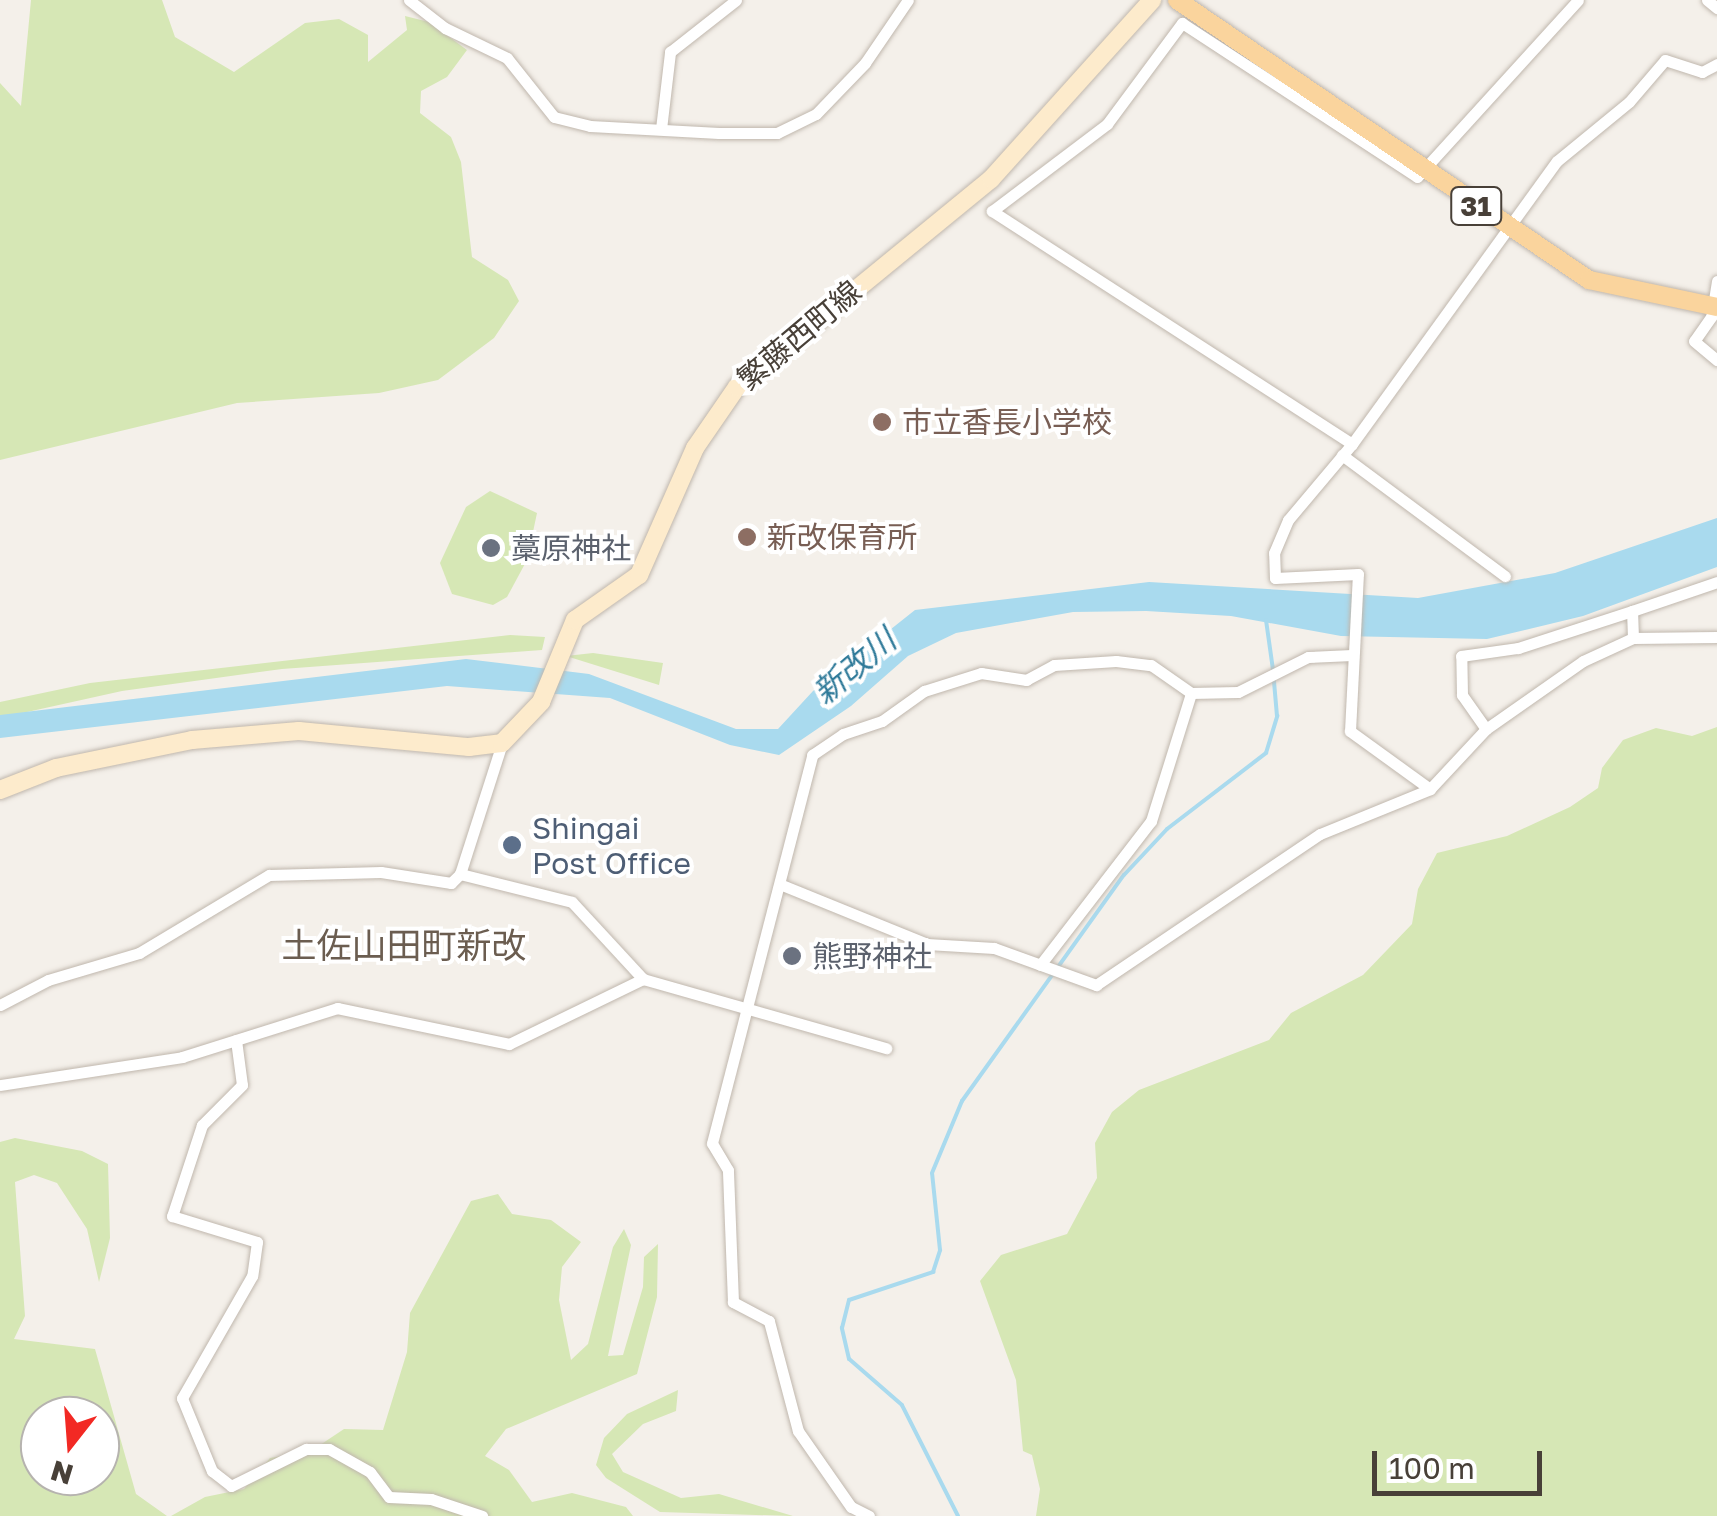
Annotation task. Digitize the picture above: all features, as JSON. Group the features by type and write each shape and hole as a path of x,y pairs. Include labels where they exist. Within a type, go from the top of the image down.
{"main road":[{"name":"繁藤西町線","path":"502,743 523,728 541,702 566,641 583,613 639,575 695,448 737,386 991,179 1152,0"},
{"name":"31","path":"1177,0 1589,280 1716,307"},
{"path":"0,790 56,768 192,740 299,731 470,747 502,743"}],"street":[{"path":"410,0 445,28 507,58 554,117 590,126 777,133 796,127 842,89 908,0"},
{"path":"662,129 670,52 736,0"},
{"path":"1352,444 992,211 1107,124 1182,23 1417,177 1578,0"},
{"path":"1707,0 1717,8"},
{"path":"1430,789 1350,732 1358,574 1275,578 1274,554 1288,520 1352,444 1505,226 1557,161 1629,102 1666,60 1702,72 1717,64"},
{"path":"1717,281 1716,307 1694,342 1717,360"},
{"path":"1342,455 1506,576"},
{"path":"1486,729 1462,695 1461,656 1518,648 1717,582"},
{"path":"1632,610 1633,638"},
{"path":"782,885 927,944 994,948 1096,985 1320,834 1430,789 1486,729 1583,661 1633,638 1717,637"},
{"path":"869,1516 850,1507 798,1431 770,1320 733,1302 728,1170 712,1143 746,1005 782,885 812,755 843,734 882,721 924,691 981,673 1026,680 1054,665 1116,661 1151,665 1191,694 1238,692 1308,657 1352,655"},
{"path":"1040,965 1151,821 1191,694"},
{"path":"0,1004 48,980 139,953 268,875 381,872 445,883 460,874 502,743"},
{"path":"460,874 572,902 643,979 746,1005 886,1048"},
{"path":"0,1086 182,1058 337,1008 509,1044 643,979"},
{"path":"236,1040 242,1085 202,1125 172,1216 257,1242 252,1276 182,1398 212,1471 231,1486 306,1448 329,1449 370,1472 389,1496 431,1499 482,1516"}],"green space":[{"path":"31,0 162,0 175,37 234,72 305,23 339,19 368,35 368,62 407,30 405,16 429,22 467,50 447,77 421,91 420,113 451,137 461,162 472,257 508,280 519,301 494,338 438,380 379,393 237,403 0,460 0,83 21,106"},
{"name":"藁原神社","path":"490,491 537,513 527,560 507,597 493,605 452,594 440,563 466,507"},
{"path":"510,635 545,637 542,650 282,669 122,691 0,718 0,702 90,683"},
{"path":"593,653 663,663 659,685 566,656"},
{"path":"1717,727 1717,1516 1036,1516 1040,1489 1032,1455 1023,1451 1016,1380 980,1281 1001,1255 1067,1234 1097,1178 1095,1143 1112,1112 1139,1090 1269,1040 1291,1013 1363,975 1412,924 1418,889 1437,853 1507,836 1570,807 1598,788 1602,768 1623,740 1656,728 1692,736"},
{"path":"15,1138 82,1151 108,1164 110,1238 99,1282 87,1229 57,1183 34,1175 15,1182 25,1316 14,1339 95,1349 108,1396 20,1396 20,1496 120,1496 120,1437 136,1494 167,1516 0,1516 0,1142"},
{"path":"498,1194 512,1214 551,1220 581,1242 562,1267 559,1300 571,1360 588,1344 613,1247 624,1229 631,1245 608,1356 623,1355 643,1287 644,1257 658,1244 657,1297 637,1374 506,1429 485,1456 509,1470 532,1502 572,1493 626,1507 633,1516 171,1516 205,1497 244,1489 270,1458 311,1451 344,1429 383,1430 407,1352 410,1313 471,1201"},
{"path":"678,1390 676,1411 643,1424 612,1454 623,1472 681,1498 719,1494 793,1516 660,1512 606,1478 596,1465 604,1438 627,1414"}],"water":[{"name":"新改川","path":"1717,518 1717,567 1583,616 1487,639 1341,636 1231,616 1146,611 1073,612 956,633 908,656 851,706 779,755 730,745 610,698 447,686 0,738 0,715 466,659 589,674 736,729 778,729 813,691 915,610 1149,582 1418,598 1555,573"}],"waterway":[{"path":"1266,620 1273,670"},
{"path":"958,1516 902,1405 849,1359 842,1328 849,1300 933,1272 940,1250 932,1173 962,1101 1124,875 1167,829 1266,753 1277,716 1274,679"}],"place":[{"name":"市立香長小学校","path":"882,422"},
{"name":"新改保育所","path":"747,537"},
{"name":"藁原神社","path":"491,548"},
{"name":"Shingai Post Office","path":"512,845"},
{"name":"熊野神社","path":"792,956"}],"district":[{"name":"土佐山田町新改","path":"404,945"}]}
